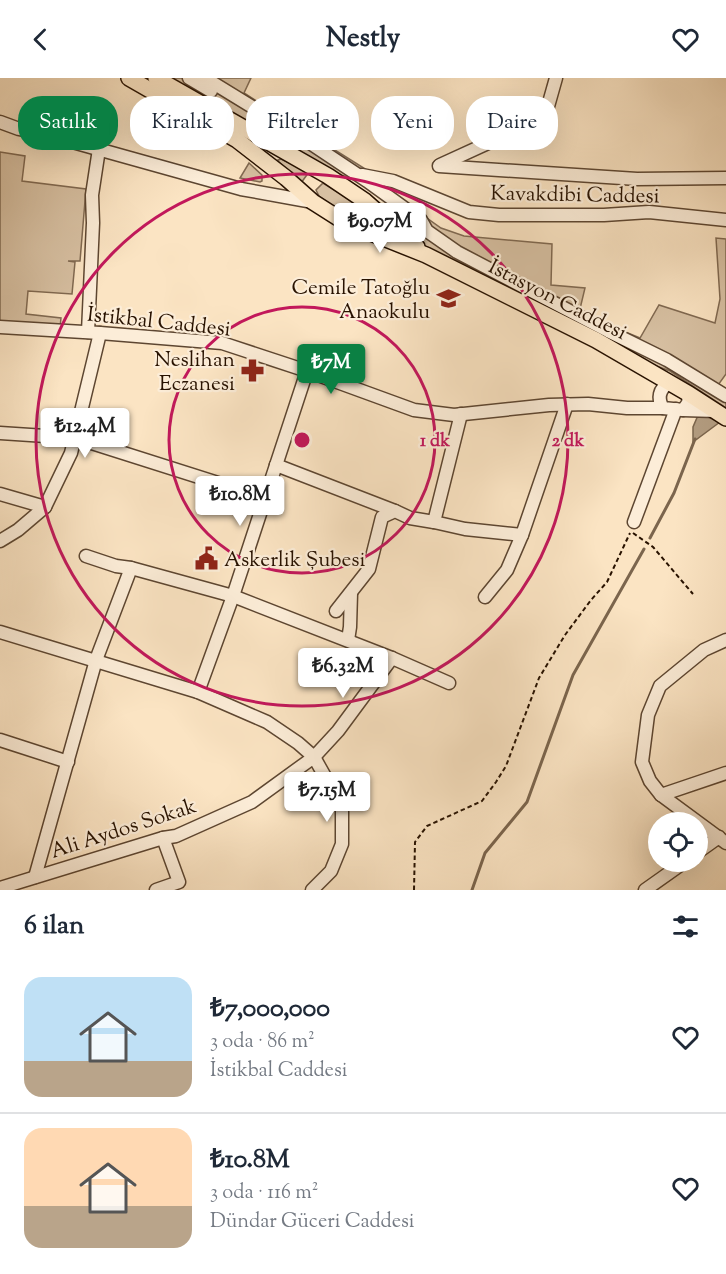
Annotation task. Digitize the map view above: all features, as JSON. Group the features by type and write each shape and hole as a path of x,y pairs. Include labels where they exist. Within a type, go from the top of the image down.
{"main road":[{"name":"İstasyon Caddesi","path":"129,78 237,140 313,202 346,223 426,255 596,340 689,394"},
{"name":"İstasyon Caddesi","path":"156,78 328,176 365,201 426,255"},
{"path":"313,202 308,189 309,181 328,176"},
{"path":"346,223 357,222 361,218 365,201"},
{"path":"689,394 721,415"}],"street":[{"path":"189,78 379,190 421,220 427,231 457,252 654,353 726,396"},
{"path":"205,78 298,135 352,173"},
{"path":"556,78 545,117 439,166 637,179 726,178"},
{"path":"0,122 18,129"},
{"path":"0,542 45,507 76,438 94,333 92,195 99,150"},
{"path":"103,150 241,189 313,202"},
{"path":"328,176 352,173"},
{"name":"Kavakdibi Caddesi","path":"352,173 393,181 470,212 499,215 604,215 649,212 726,220"},
{"path":"365,201 393,181"},
{"name":"İstikbal Caddesi","path":"0,327 222,343 307,370 414,410 460,414 588,404 674,409 721,415"},
{"path":"198,692 233,596 307,370"},
{"path":"669,383 662,389 659,399 674,409"},
{"path":"632,527 674,409 688,403 689,394"},
{"path":"485,597 507,570 522,535 567,404"},
{"path":"434,522 460,414"},
{"path":"0,433 76,438 265,498"},
{"path":"276,465 395,511 410,519 465,529 522,535"},
{"path":"0,494 45,507"},
{"path":"336,611 369,569 382,517 395,511"},
{"path":"87,556 116,566 233,596 348,640 449,683"},
{"path":"34,877 69,762 96,660 131,568"},
{"path":"348,640 351,593"},
{"path":"0,632 198,692 267,723 298,743 314,757 342,807 342,844 330,871 312,890"},
{"path":"708,847 723,840 661,795 650,781 642,762 648,715 660,686 704,650 726,640"},
{"name":"Ali Aydos Sokak","path":"0,888 176,836 252,802 314,757 338,731 392,658"},
{"path":"0,740 69,762"},
{"path":"661,795 726,773"},
{"path":"156,890 179,882 163,838"},
{"path":"647,889 671,872"}],"path":[{"path":"414,890 415,842 427,826 482,801 489,792 506,766 538,678 565,634 607,582 632,527 653,547 693,594"}],"shaded area":[{"path":"153,78 251,78 244,93 249,96 246,96 246,131 234,125 234,96 184,96"},
{"path":"278,150 335,150 378,177 345,176 313,170"},
{"path":"0,152 25,156 22,181 86,189 80,261 68,261 75,262 72,294 28,291 26,314 61,318 60,327 0,323"},
{"path":"281,159 309,172 301,183 279,162 278,160"},
{"path":"249,163 262,175 262,181 240,178"},
{"path":"323,183 355,203 356,206 352,213 346,215 319,196 316,190"},
{"path":"386,204 407,204 441,228 464,236 552,244 551,285 585,288 579,313 640,338 659,305 715,323 720,299 716,238 726,239 726,374 718,385 726,391 726,408 670,371 648,363 436,257 383,210"},
{"path":"699,413 720,422 693,442 693,427"}],"waterway":[{"path":"650,538 674,493 695,439"},
{"path":"472,890 485,853 527,802 573,675 644,549"}],"place":[{"name":"Cemile Tatoğlu Anaokulu","path":"448,299"},
{"name":"Neslihan Eczanesi","path":"253,371"},
{"name":"Askerlik Şubesi","path":"206,559"}]}
